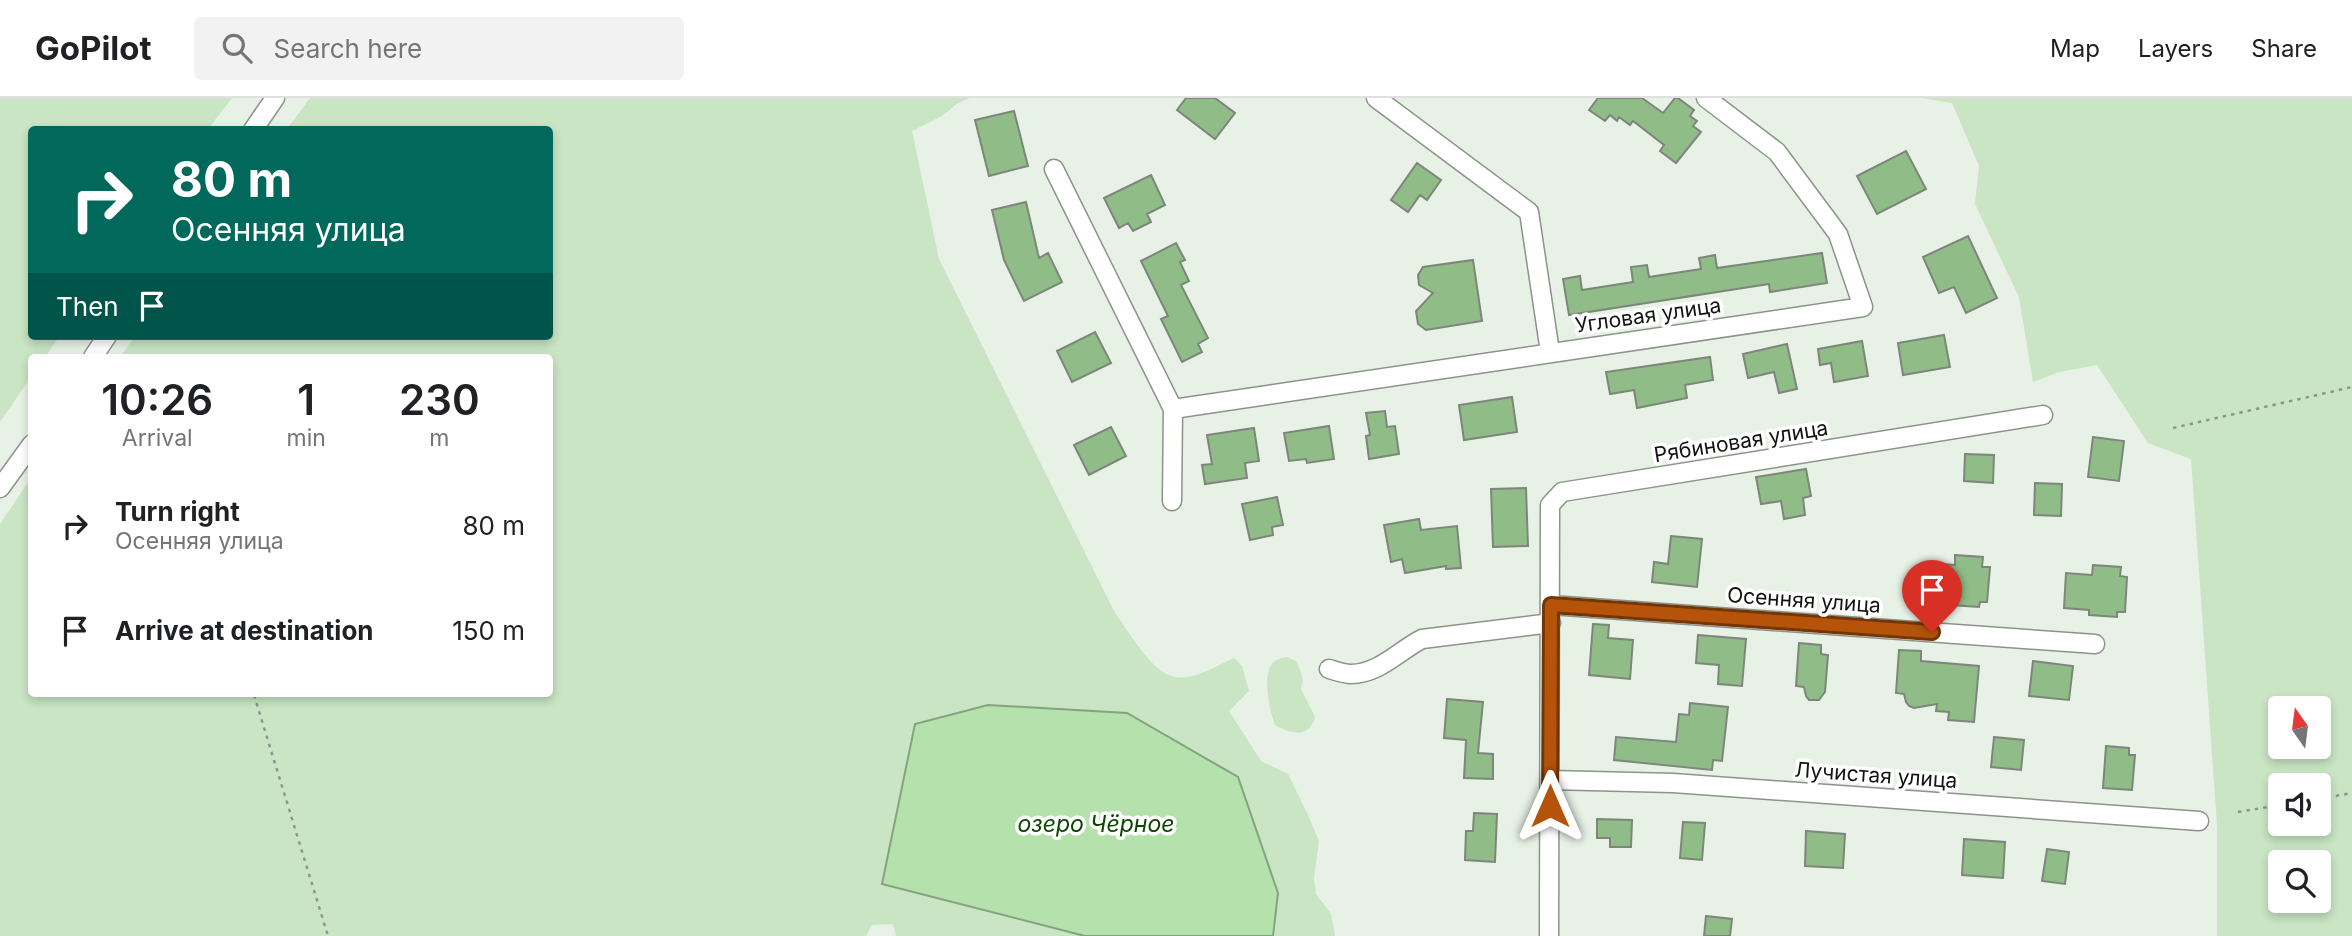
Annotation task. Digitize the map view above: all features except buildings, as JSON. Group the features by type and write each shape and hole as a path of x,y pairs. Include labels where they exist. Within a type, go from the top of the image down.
{"street":[{"path":"256,126 275,98"},
{"path":"1376,98 1529,212 1550,352"},
{"name":"Угловая улица","path":"1174,409 1863,307 1838,234 1777,152 1706,98"},
{"path":"1055,169 1174,409 1172,501"},
{"name":"Рябиновая улица","path":"1549,936 1550,505 1562,492 2043,415"},
{"path":"0,488 28,450"},
{"name":"Осенняя улица","path":"1329,669 1351,674 1368,671 1389,661 1405,647 1422,639 1551,614 2095,644"},
{"name":"Лучистая улица","path":"1550,780 1687,784 2199,821"}],"path":[{"path":"2173,428 2352,387"},
{"path":"255,697 328,936"},
{"path":"2331,797 2352,793"},
{"path":"2238,813 2268,807"}],"shaded area":[{"path":"0,98 232,98 210,126 28,126 28,340 57,340 47,354 28,354 28,381 0,422"},
{"path":"310,98 970,98 912,131 939,259 1115,613 1141,650 1157,668 1175,677 1198,674 1234,658 1242,666 1249,691 1229,711 1261,761 1288,774 1308,815 1319,841 1314,878 1316,894 1331,914 1335,936 1273,936 1278,893 883,884 1085,936 896,936 893,924 872,925 866,936 0,936 0,524 28,482 28,697 553,697 553,354 122,354 132,340 553,340 553,126 289,126"},
{"path":"1922,98 2352,98 2352,936 2217,936 2217,825 2191,459 2148,443 2097,365 2059,372 2033,382 2019,297 1975,204 1979,166 1952,103"},
{"path":"1287,657 1296,661 1303,680 1301,689 1315,717 1308,729 1299,733 1275,725 1269,703 1269,670 1275,661"}],"water":[{"name":"озеро Чёрное","path":"988,705 1127,713 1238,777 1278,893 1273,936 1085,936 882,884 915,724"}],"route":[{"path":"1550,806 1551,605 1932,632"}]}
